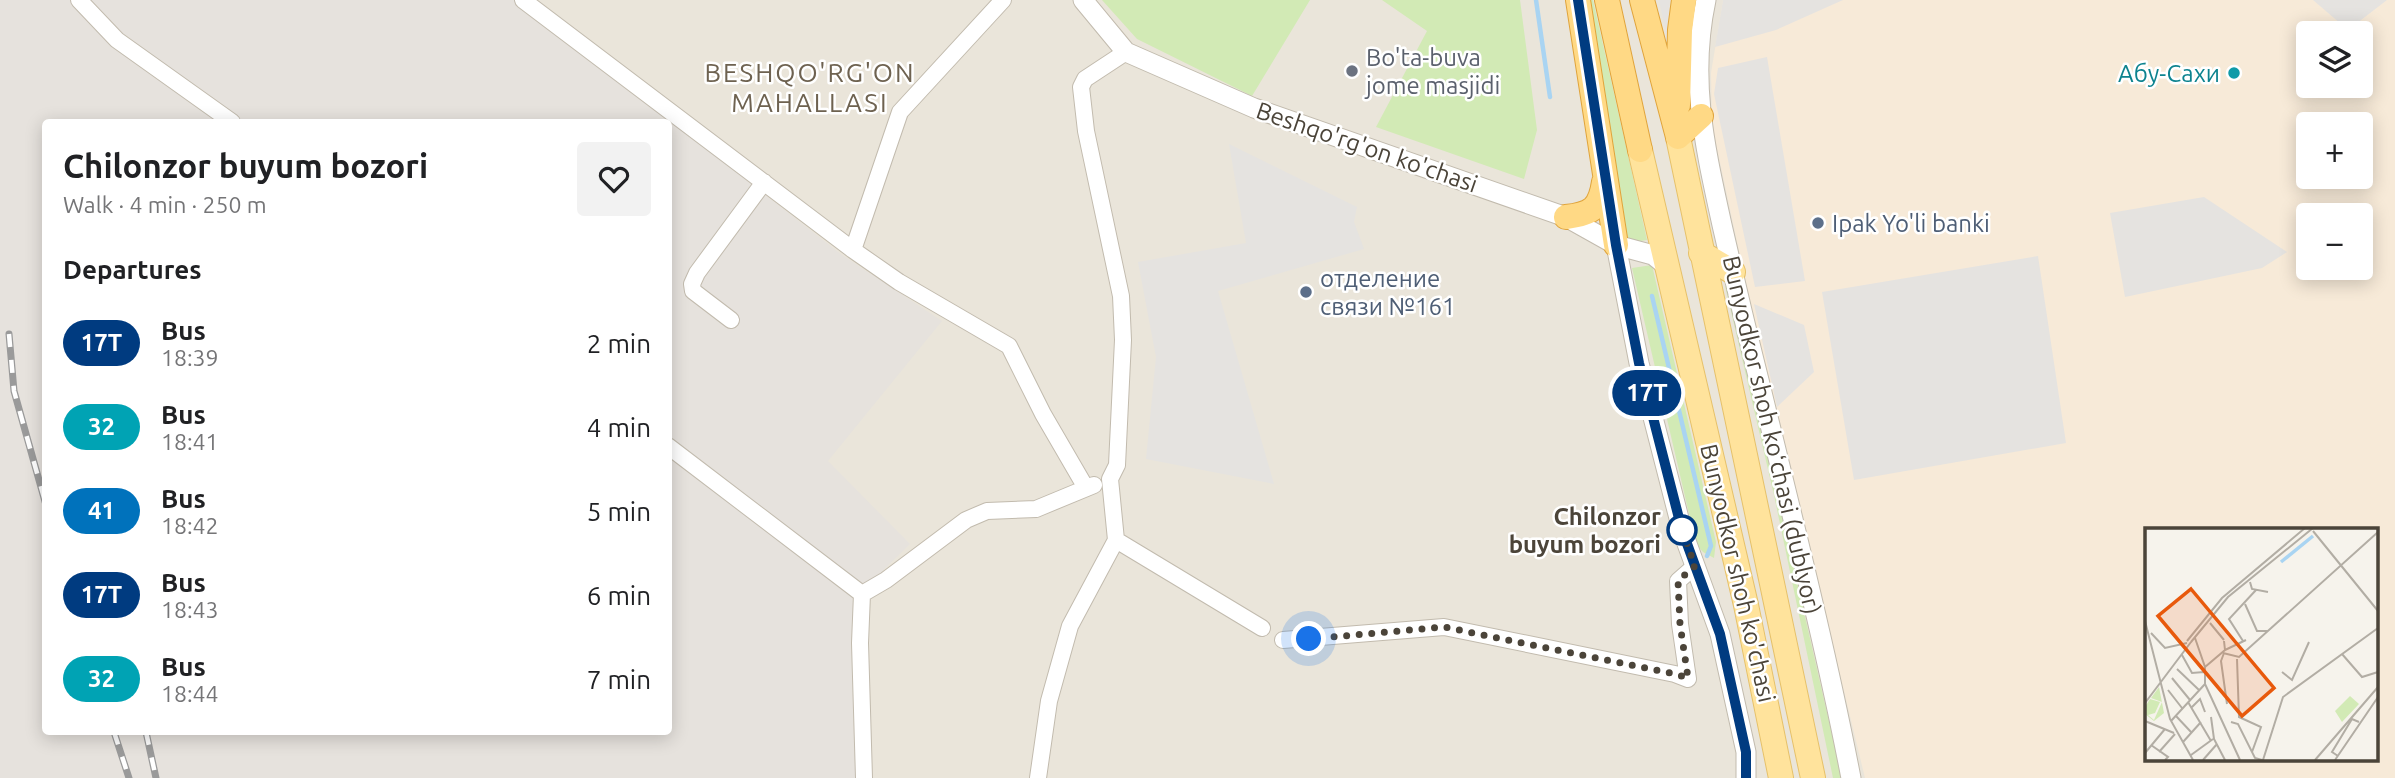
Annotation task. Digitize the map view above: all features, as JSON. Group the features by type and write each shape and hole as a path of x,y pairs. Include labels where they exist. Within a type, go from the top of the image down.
{"highway":[{"path":"1578,0 1616,245"},
{"name":"Bunyodkor shoh ko'chasi","path":"1607,0 1640,150"},
{"name":"Bunyodkor shoh ko'chasi","path":"1642,0 1678,137"},
{"path":"1678,137 1680,30 1684,0"},
{"path":"1678,137 1701,116"},
{"path":"1566,217 1584,215 1595,207 1602,195 1605,174"}],"main road":[{"name":"Bunyodkor shoh ko'chasi","path":"1678,137 1813,778"},
{"name":"Bunyodkor shoh ko'chasi","path":"1640,150 1746,605 1781,778"},
{"path":"1701,253 1733,272"}],"street":[{"path":"79,0 117,40 228,119"},
{"path":"523,0 853,250 899,282 1009,346 1043,414 1086,488"},
{"path":"853,250 900,112 1003,0"},
{"name":"Beshqo'rg'on ko'chasi","path":"1083,0 1126,52 1254,108 1566,217 1616,245 1653,255 1668,268"},
{"name":"Bunyodkor shoh koʻchasi (dublyor)","path":"1706,0 1698,91 1701,116 1733,272 1805,569 1851,778"},
{"path":"1038,778 1049,701 1070,626 1116,540 1110,479 1117,465 1123,348 1121,296 1086,131 1081,87 1085,79 1126,52"},
{"path":"731,320 693,291 692,284 697,273 764,182"},
{"path":"1616,245 1639,363 1682,530 1720,634 1746,752 1746,778"},
{"path":"672,449 862,594"},
{"path":"862,594 887,580 966,520 987,511 1036,509 1110,479"},
{"path":"1116,540 1262,628"},
{"path":"1283,640 1444,627 1688,678 1680,624 1678,581 1695,566"},
{"path":"862,594 860,643 864,778"}],"shaded area":[{"name":"BESHQO'RG'ON MAHALLASI","path":"0,0 2395,0 2395,778 0,778"},
{"path":"0,0 517,0 669,119 42,119 42,735 672,735 672,122 842,255 942,321 828,461 910,544 860,593 863,778 0,778"},
{"path":"1659,0 1670,0 1666,33"},
{"path":"1723,0 2395,0 2395,778 1865,778 1749,298 1712,125 1711,73"},
{"path":"1723,0 1843,0 1776,30 1715,47"},
{"path":"2313,0 2387,0 2360,21 2338,21"},
{"path":"1767,57 1805,281 1755,287 1714,94 1718,68"},
{"path":"1229,144 1357,207 1354,222 1364,249 1218,291 1274,484 1146,459 1156,357 1138,262 1246,243"},
{"path":"2204,197 2287,252 2262,268 2125,297 2110,213"},
{"path":"2038,256 2066,443 1854,480 1822,292"},
{"path":"1754,304 1804,325 1814,372 1777,407"}],"green space":[{"path":"1102,0 1310,0 1252,96 1137,39"},
{"path":"1382,0 1520,0 1537,130 1524,179 1376,127 1427,31"},
{"path":"1587,0 1593,0 1647,240 1628,243"},
{"path":"1652,265 1716,542 1714,558 1696,544 1632,268"},
{"path":"1725,286 1730,289 1842,778 1833,778 1774,495"}],"waterway":[{"path":"1536,0 1550,97"},
{"path":"1652,296 1711,546 1707,556"}],"railway":[{"path":"9,334 14,391 42,491"},
{"path":"115,735 129,778"},
{"path":"147,735 156,778"}],"bus line":[{"name":"17T","path":"1578,0 1619,264 1639,363 1682,530 1720,634 1746,752 1746,778"}],"place":[{"name":"Bo'ta-buva jome masjidi","path":"1352,71"},
{"name":"Абу-Сахи","path":"2234,73"},
{"name":"Ipak Yo'li banki","path":"1818,223"},
{"name":"отделение связи №161","path":"1306,292"},
{"name":"Chilonzor buyum bozori","path":"1682,530"}],"district":[{"name":"BESHQO'RG'ON MAHALLASI","path":"810,87"}],"route":[{"path":"1309,639 1444,627 1688,678 1680,624 1678,581 1695,566 1682,530"}]}
